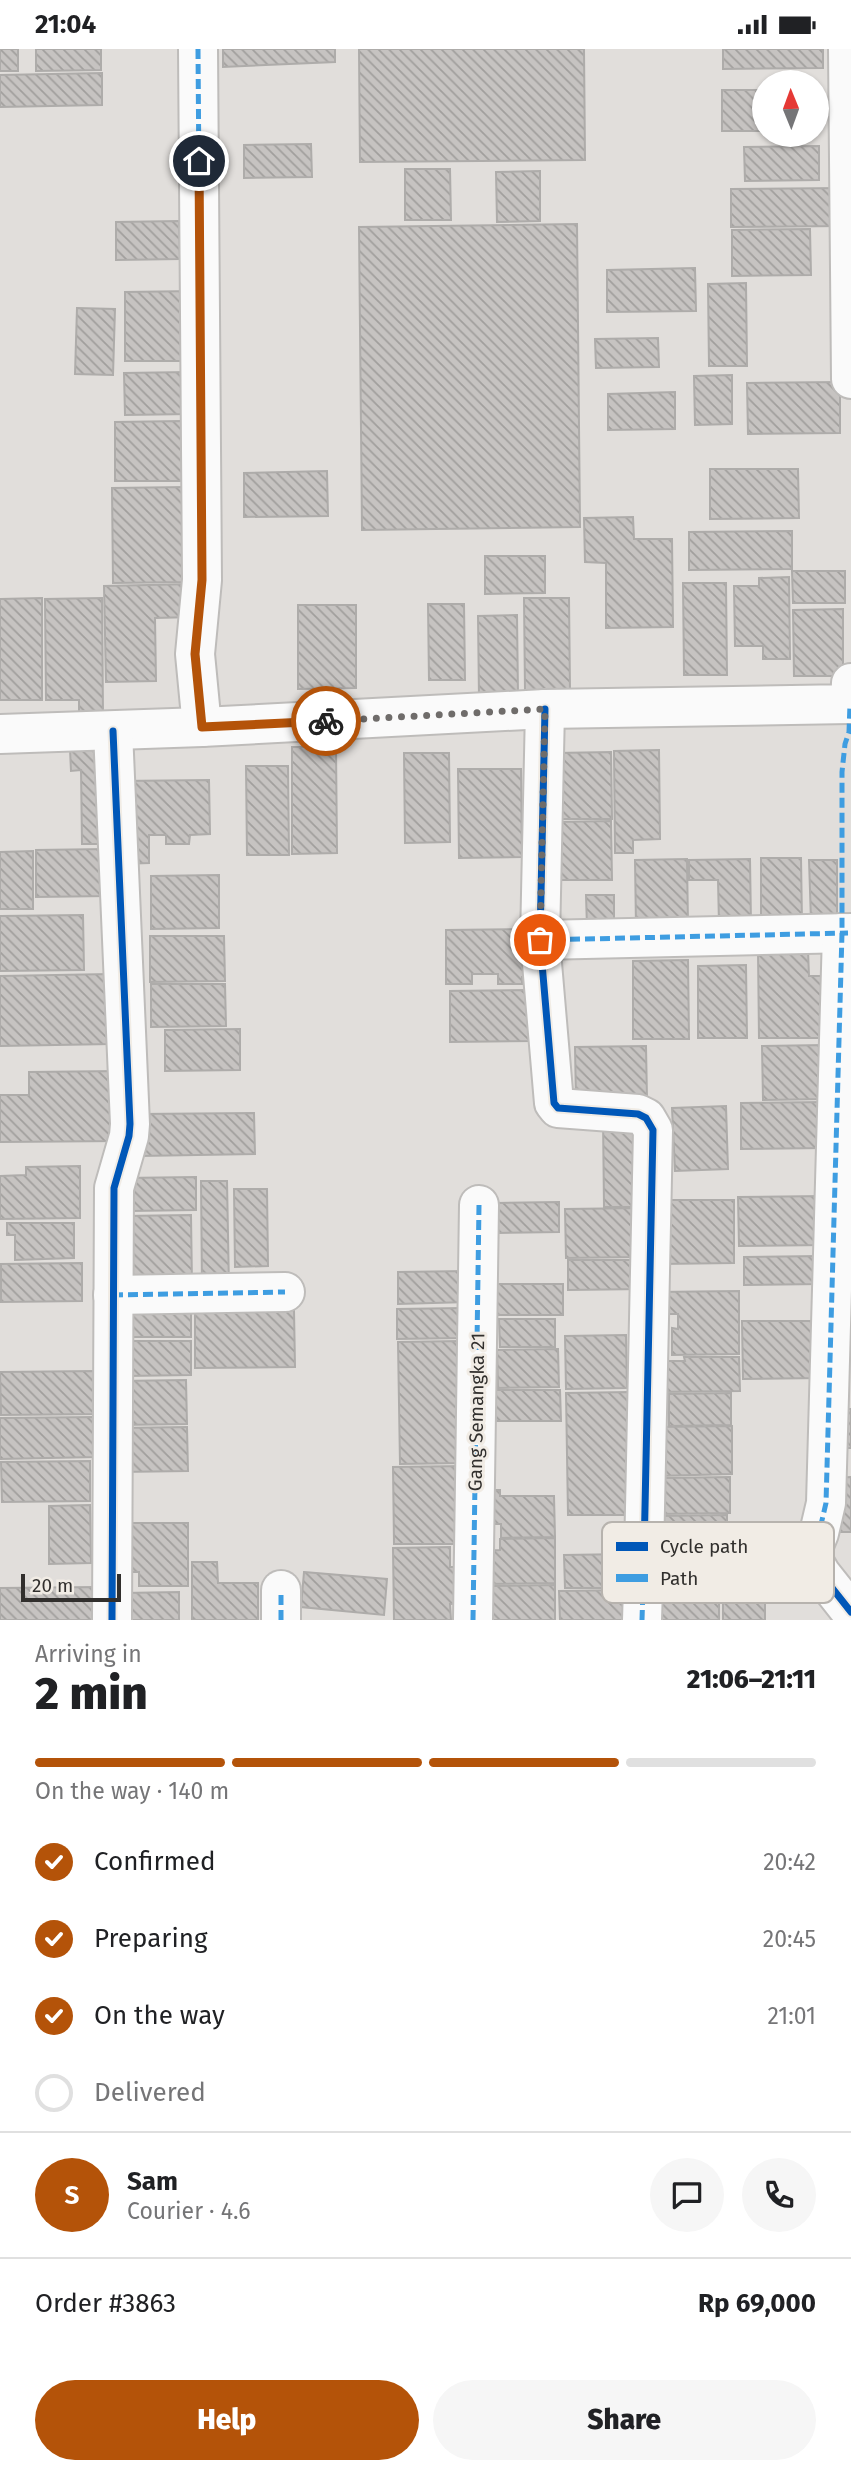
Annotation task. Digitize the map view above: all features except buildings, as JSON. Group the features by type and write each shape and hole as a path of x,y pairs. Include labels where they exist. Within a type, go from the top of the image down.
{"street":[{"path":"198,49 202,580 195,654 202,727"},
{"path":"848,49 851,379"},
{"path":"0,734 202,727 850,693"},
{"path":"545,709 540,940 554,1105 558,1108 638,1114 646,1118 653,1130 645,1522"},
{"path":"112,1620 114,1188 130,1124 113,731"},
{"path":"540,940 847,933 826,1503 821,1522"},
{"name":"Gang Semangka 21","path":"473,1620 479,1205"},
{"path":"113,1295 285,1292"}],"marked path":[{"path":"198,49 202,580 195,654 202,727"},
{"path":"822,1522 826,1503 842,933 842,772 849,732 850,704"},
{"path":"540,940 848,933"},
{"path":"473,1620 479,1205"},
{"path":"113,1295 285,1292"},
{"path":"281,1590 281,1620"},
{"path":"642,1620 643,1603"}],"cycle path":[{"path":"545,709 540,940 554,1103 558,1108 638,1114 646,1118 653,1130 645,1522"},
{"path":"112,1620 114,1188 130,1124 113,731"},
{"path":"834,1590 851,1612"}],"way so far":[{"path":"326,721 545,709 540,940"}],"route":[{"path":"199,161 202,580 195,654 202,727 326,721"}]}
